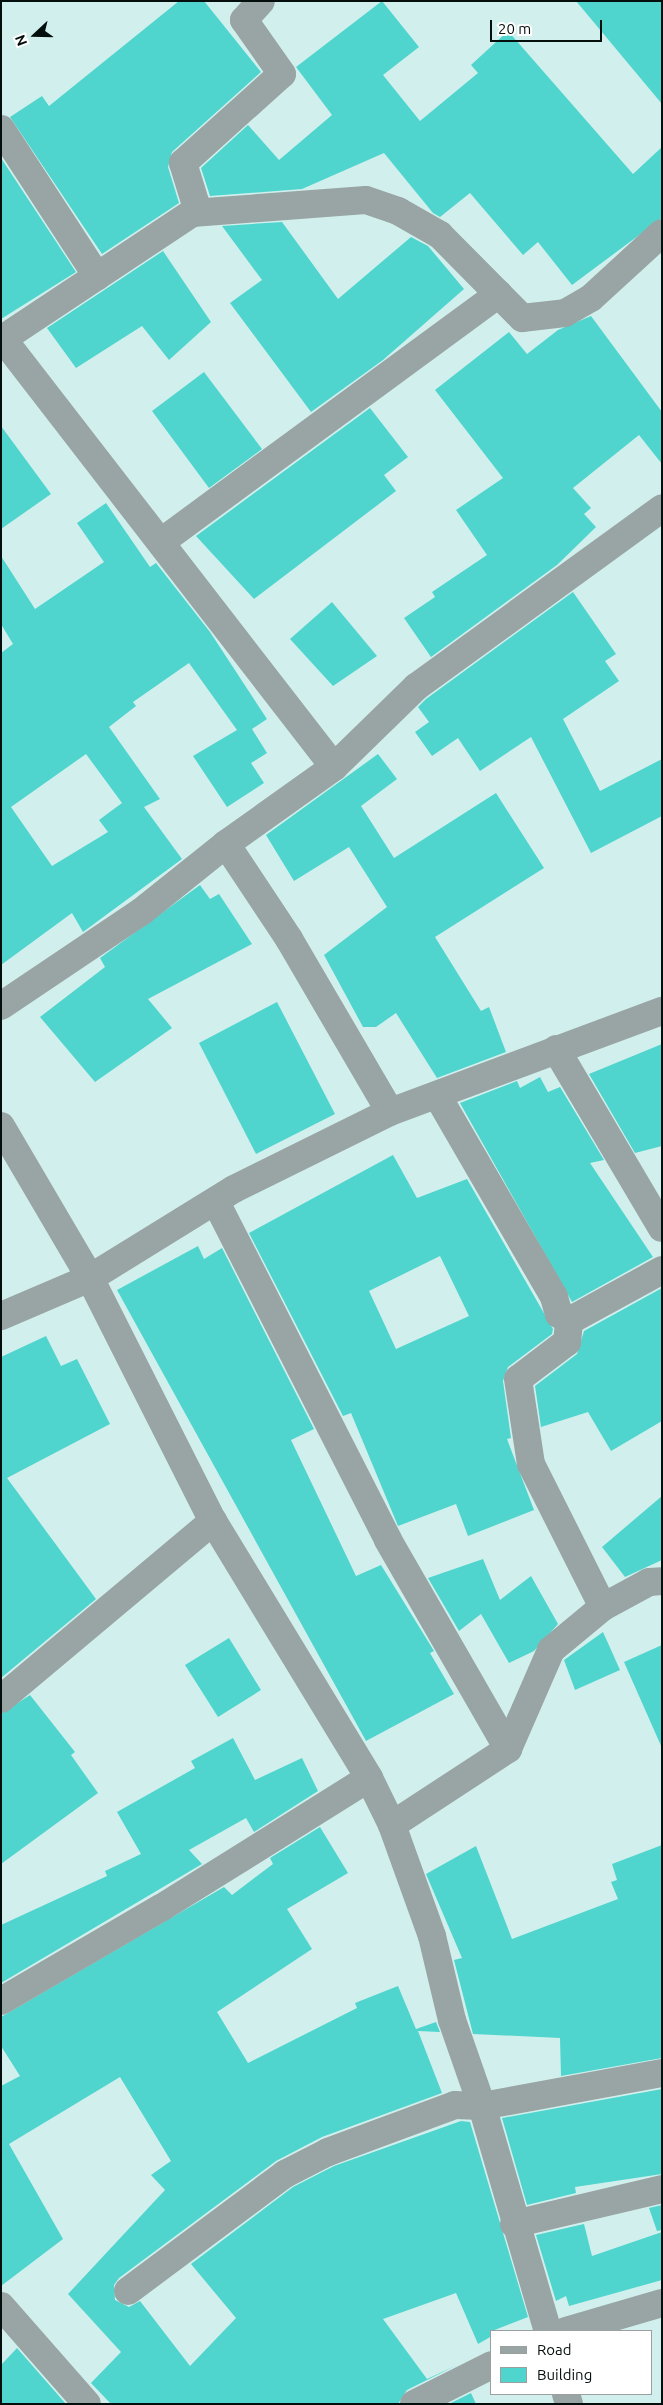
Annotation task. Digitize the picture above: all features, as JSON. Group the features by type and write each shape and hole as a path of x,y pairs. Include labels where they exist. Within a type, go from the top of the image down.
{"street":[{"path":"261,1 244,20 282,74 183,163 196,205 192,212 2,340 161,542 334,767"},
{"path":"1,128 97,276"},
{"path":"192,212 366,200 398,211 440,235 522,318 565,313 591,298 662,233"},
{"path":"161,542 499,294"},
{"path":"1,1006 141,912 226,844 334,767 416,687 662,508"},
{"path":"226,844 289,939 390,1112"},
{"path":"1,1316 90,1278 216,1202 390,1112 662,1011"},
{"path":"556,1049 662,1228"},
{"path":"437,1094 554,1297 559,1314 569,1321"},
{"path":"1,1126 90,1278 212,1521 369,1778 392,1825 432,1936 452,2020 482,2106 514,2224 548,2330"},
{"path":"216,1202 388,1540 508,1749"},
{"path":"569,1321 662,1270"},
{"path":"569,1321 568,1342 518,1379 532,1464 603,1607"},
{"path":"1,1698 212,1521"},
{"path":"392,1825 508,1749 551,1650 603,1607 649,1582 662,1581"},
{"path":"1,2001 137,1923 369,1778"},
{"path":"128,2291 285,2174 328,2152 455,2105 482,2106 662,2073"},
{"path":"514,2224 662,2190"},
{"path":"569,2330 662,2303"},
{"path":"1,2306 87,2404"},
{"path":"414,2404 490,2366"}],"building":[{"path":"179,1 204,1 261,72 172,152 168,167 179,203 102,254 10,117 42,96 49,106"},
{"path":"382,1 419,47 383,75 420,121 478,73 471,65 508,31 633,174 662,147 662,218 572,285 538,242 523,255 470,193 440,217 433,213 384,153 302,189 210,196 201,168 248,125 279,160 332,115 296,67"},
{"path":"576,1 662,1 662,104"},
{"path":"1,158 76,272 1,319"},
{"path":"282,222 338,299 411,237 428,246 464,289 383,360 311,412 230,303 262,280 222,226"},
{"path":"163,251 211,322 169,360 142,326 76,368 47,328"},
{"path":"591,316 662,412 662,464 639,435 573,488 591,508 584,514 596,527 557,565 431,657 404,618 435,597 432,592 487,555 456,510 503,478 435,390 509,332 527,354 558,330"},
{"path":"204,372 262,449 209,488 152,411"},
{"path":"370,408 408,457 384,475 396,491 254,599 196,536"},
{"path":"1,426 51,494 1,529"},
{"path":"106,503 150,567 156,563 210,632 267,719 252,729 267,753 251,763 264,783 227,807 193,756 237,730 189,663 133,702 136,706 109,727 160,799 144,807 182,859 83,932 72,913 1,965 1,653 13,644 1,624 1,556 35,609 104,562 77,523","holes":["86,754 122,803 99,820 108,832 52,866 11,807"]},
{"path":"573,592 616,654 605,661 619,681 563,719 600,791 662,759 662,816 591,853 531,737 480,771 458,738 432,756 415,732 429,722 418,707 426,699"},
{"path":"332,602 377,656 333,686 290,639"},
{"path":"378,754 397,779 361,806 394,858 496,793 544,868 435,937 481,1011 489,1007 506,1052 437,1078 396,1013 376,1027 363,1027 324,955 387,907 349,847 294,881 266,835"},
{"path":"200,885 210,899 219,894 252,944 148,999 172,1028 95,1082 40,1017 105,967 100,958"},
{"path":"277,1002 335,1114 256,1154 199,1043"},
{"path":"662,1044 662,1146 635,1153 589,1074"},
{"path":"540,1077 548,1092 560,1087 604,1160 590,1163 653,1257 572,1302 460,1103 517,1081 520,1088"},
{"path":"393,1155 417,1198 467,1179 553,1329 552,1334 508,1367 503,1381 511,1438 507,1439 534,1510 468,1536 456,1504 398,1526 351,1413 343,1416 249,1233","holes":["440,1256 469,1316 396,1349 369,1291"]},
{"path":"198,1246 204,1259 222,1248 314,1429 291,1440 356,1576 381,1565 434,1651 430,1653 454,1694 366,1741 117,1290"},
{"path":"662,1288 662,1421 611,1451 588,1412 541,1427 535,1386 577,1354 584,1331"},
{"path":"46,1336 61,1366 77,1359 110,1424 7,1478 96,1599 1,1678 1,1357"},
{"path":"662,1496 662,1560 625,1577 602,1547"},
{"path":"483,1559 500,1600 531,1576 558,1624 534,1651 509,1663 481,1614 459,1631 428,1578"},
{"path":"603,1632 620,1670 575,1690 564,1660"},
{"path":"229,1638 261,1690 218,1717 185,1665"},
{"path":"662,1645 662,1748 624,1662"},
{"path":"30,1695 75,1752 71,1755 98,1793 1,1864 1,1714"},
{"path":"233,1738 255,1780 302,1758 318,1791 254,1832 246,1818 189,1850 202,1864 1,1983 1,1925 107,1876 105,1871 141,1854 117,1812 195,1768 191,1761"},
{"path":"320,1827 348,1873 287,1909 312,1949 217,2012 248,2063 357,2008 355,2003 398,1986 416,2029 436,2022 440,2032 418,2031 442,2093 322,2137 276,2161 119,2278 114,2285 115,2300 129,2307 140,2301 190,2366 236,2318 191,2264 293,2187 334,2166 461,2121 470,2122 528,2317 490,2330 490,2337 478,2344 456,2293 383,2319 427,2379 457,2365 407,2390 398,2404 111,2404 91,2383 121,2352 68,2294 165,2190 151,2175 171,2161 120,2077 9,2144 63,2239 1,2286 1,2086 20,2076 1,2046 1,2017 224,1887 232,1895 273,1864 270,1858"},
{"path":"662,1845 662,2058 561,2076 560,2038 473,2034 454,1960 462,1958 426,1874 476,1846 512,1939 618,1899 611,1882 617,1880 612,1864"},
{"path":"662,2089 662,2174 575,2187 576,2193 527,2205 502,2118"},
{"path":"662,2205 662,2230 657,2231 649,2208"},
{"path":"584,2224 592,2256 662,2232 662,2280 569,2306 566,2296 556,2301 536,2235"},
{"path":"17,2348 66,2404 1,2404 1,2365"},
{"path":"471,2393 476,2404 449,2404"}]}
